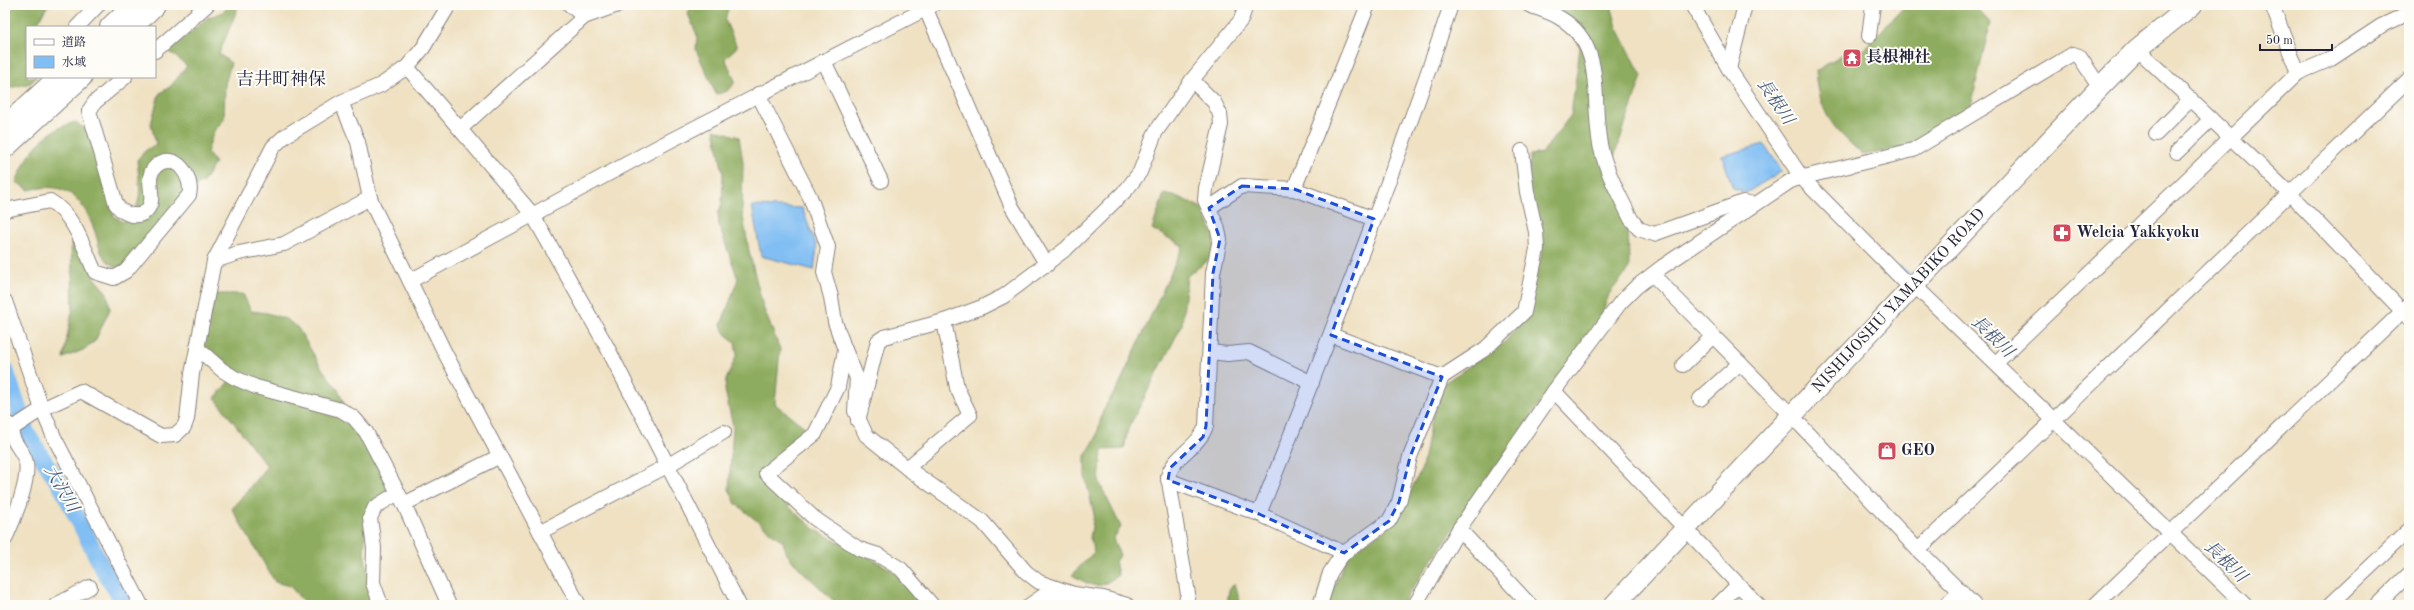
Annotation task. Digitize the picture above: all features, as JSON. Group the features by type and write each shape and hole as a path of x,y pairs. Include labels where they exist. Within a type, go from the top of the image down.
{"highway":[{"path":"111,26 133,5"},
{"path":"135,26 155,5"},
{"name":"NISHIJOSHU YAMABIKO ROAD","path":"1614,605 2100,87 2137,49 2192,5"},
{"path":"5,126 58,78"},
{"path":"5,148 81,78"}],"street":[{"path":"79,26 98,5"},
{"path":"156,51 207,5"},
{"path":"5,539 17,515 27,469 26,460 10,435 8,424 80,391 160,436 175,435 184,427 187,419 197,348 214,261 277,141 341,102 381,85 407,67 423,48 449,5"},
{"path":"570,5 584,17"},
{"path":"460,129 584,17 618,5"},
{"path":"858,421 878,341 884,337 944,321 982,308 1004,296 1047,265 1067,248 1136,178 1140,172 1155,133 1192,80 1241,20 1246,5"},
{"path":"1294,189 1368,5"},
{"path":"1259,514 1331,335 1416,109 1450,5"},
{"path":"1529,5 1560,18 1584,44 1593,63 1601,149 1631,219 1639,228 1654,234 1743,202 1754,204"},
{"path":"1692,5 1729,69 1802,178 1913,287 2054,419 2245,605"},
{"path":"1729,69 1745,5"},
{"path":"1869,36 1873,5"},
{"path":"2272,5 2298,73"},
{"path":"410,281 758,94 824,61 927,6 1012,207 1047,265"},
{"path":"1996,364 2298,73 2331,59 2382,26 2409,13"},
{"path":"2095,605 2407,312 2289,193 2137,49"},
{"path":"1415,605 1459,529 1554,391 1620,303 1636,287 1754,204 1792,180 1913,150 2063,58 2073,54 2079,56 2100,87"},
{"path":"824,61 881,180"},
{"path":"407,67 533,215 606,347 739,605"},
{"path":"5,210 50,201 62,208 70,217 95,272 114,278 126,271 189,195 191,186 185,172 177,162 168,160 156,166 149,177 150,202 146,209 137,216 130,216 122,213 116,204 89,112 95,102 124,78"},
{"path":"1918,550 2409,79"},
{"path":"1185,605 1188,594 1168,480 1170,468 1203,437 1206,426 1206,395 1210,352 1213,273 1220,239 1205,200 1206,188 1221,125 1220,114 1214,102 1192,80"},
{"path":"758,94 810,197 828,247 824,272 831,297 835,322 857,378 854,411 866,435 907,468 982,521 1026,572 1040,582 1074,594 1103,598 1127,605"},
{"path":"2156,134 2191,99"},
{"path":"341,102 358,142 370,198 445,353 579,605"},
{"path":"2177,152 2212,119"},
{"path":"1320,605 1330,573 1344,553 1389,521 1398,502 1410,457 1442,377 1485,349 1524,312 1537,249 1536,232 1527,192 1522,151"},
{"path":"1209,208 1242,186 1294,189 1374,219"},
{"path":"214,261 239,253 284,244 370,198"},
{"path":"1653,275 1792,416 1918,550 1974,605"},
{"path":"5,301 42,409 141,605"},
{"path":"907,468 970,415 957,388 944,321"},
{"path":"1331,335 1442,377"},
{"path":"1682,365 1714,336"},
{"path":"197,348 222,370 235,378 256,387 341,410 354,418 366,432 401,499 449,605"},
{"path":"845,350 838,388 815,434 766,473 814,518 859,549 878,555 901,569 932,605"},
{"path":"1210,352 1228,354 1249,352 1312,383"},
{"path":"1700,399 1740,363"},
{"path":"1554,391 1758,605"},
{"path":"540,532 667,466 724,432"},
{"path":"381,605 373,583 374,548 370,518 375,507 401,499 500,456"},
{"path":"1168,480 1259,514 1344,553"},
{"path":"1459,529 1530,605"},
{"path":"2330,605 2406,537"},
{"path":"2377,605 2409,574"},
{"path":"1718,605 1738,585"},
{"path":"56,605 90,587"},
{"path":"1946,605 1961,591"},
{"path":"1030,605 1043,596 1086,603 1095,602 1103,598"}],"highlighted area":[{"path":"1242,186 1294,189 1374,219 1331,335 1442,377 1410,457 1399,502 1389,521 1344,553 1259,514 1168,480 1170,468 1203,437 1206,426 1213,273 1220,239 1209,208"}],"green space":[{"path":"5,5 48,5 36,26 26,26 26,78 36,78 31,83 5,89"},
{"path":"231,5 239,5 219,54 231,63 225,84 224,119 214,131 207,152 215,163 203,182 184,194 126,267 117,268 106,260 99,247 89,217 84,208 70,194 53,188 29,190 16,182 26,161 38,144 54,131 76,122 84,128 89,135 114,216 123,222 135,210 138,202 140,186 137,160 145,151 156,144 151,124 159,94 171,86 187,66 169,51 207,18 221,13"},
{"path":"691,5 729,5 725,20 737,47 725,58 735,81 730,89 723,93 716,94 696,50 697,35 688,14"},
{"path":"1559,5 1611,5 1617,27 1642,76 1612,163 1628,214 1629,269 1609,294 1599,322 1541,402 1401,605 1327,605 1348,554 1393,524 1409,494 1422,468 1430,425 1444,383 1505,342 1519,325 1542,253 1529,194 1530,155 1542,153 1571,115 1580,47 1571,34 1550,21"},
{"path":"1908,5 1974,5 1990,23 1972,102 1955,123 1919,146 1863,155 1843,136 1829,119 1824,110 1821,99 1816,71 1841,55 1862,51 1901,10"},
{"path":"714,129 739,137 743,162 742,211 749,251 763,307 780,349 775,404 811,432 761,475 790,508 816,530 887,567 896,574 922,605 838,605 795,564 787,554 783,542 736,504 729,489 733,426 725,390 726,380 737,354 735,342 725,334 721,325 738,279 719,226 718,213 722,204 723,173"},
{"path":"1164,194 1178,197 1202,208 1214,236 1214,256 1187,276 1182,325 1128,429 1124,449 1102,450 1099,482 1121,527 1113,539 1120,555 1115,561 1118,575 1105,583 1095,586 1072,575 1094,552 1090,538 1094,514 1085,476 1085,456 1096,438 1103,410 1119,385 1183,246 1152,229"},
{"path":"77,242 94,278 107,293 110,309 95,341 83,350 63,358 73,307 71,244"},
{"path":"215,294 243,294 251,311 267,313 286,319 298,328 321,367 339,391 352,424 391,491 368,508 364,551 373,605 306,605 290,586 275,582 232,509 267,466 215,398 229,381 202,348"},
{"path":"1235,583 1241,605 1227,605 1229,590"}],"water":[{"path":"1764,144 1782,171 1746,193 1733,188 1722,156"},
{"path":"752,206 802,208 817,247 814,270 761,256"}],"waterway":[{"name":"長根川","path":"1737,69 1745,80"},
{"name":"長根川","path":"1900,267 1912,277"},
{"name":"大沢川","path":"5,369 27,434 63,490 106,575 126,605"}],"place":[{"name":"長根神社","path":"1852,58"},
{"name":"Welcia Yakkyoku","path":"2062,233"},
{"name":"GEO","path":"1887,451"}],"district":[{"name":"吉井町神保","path":"281,80"}]}
